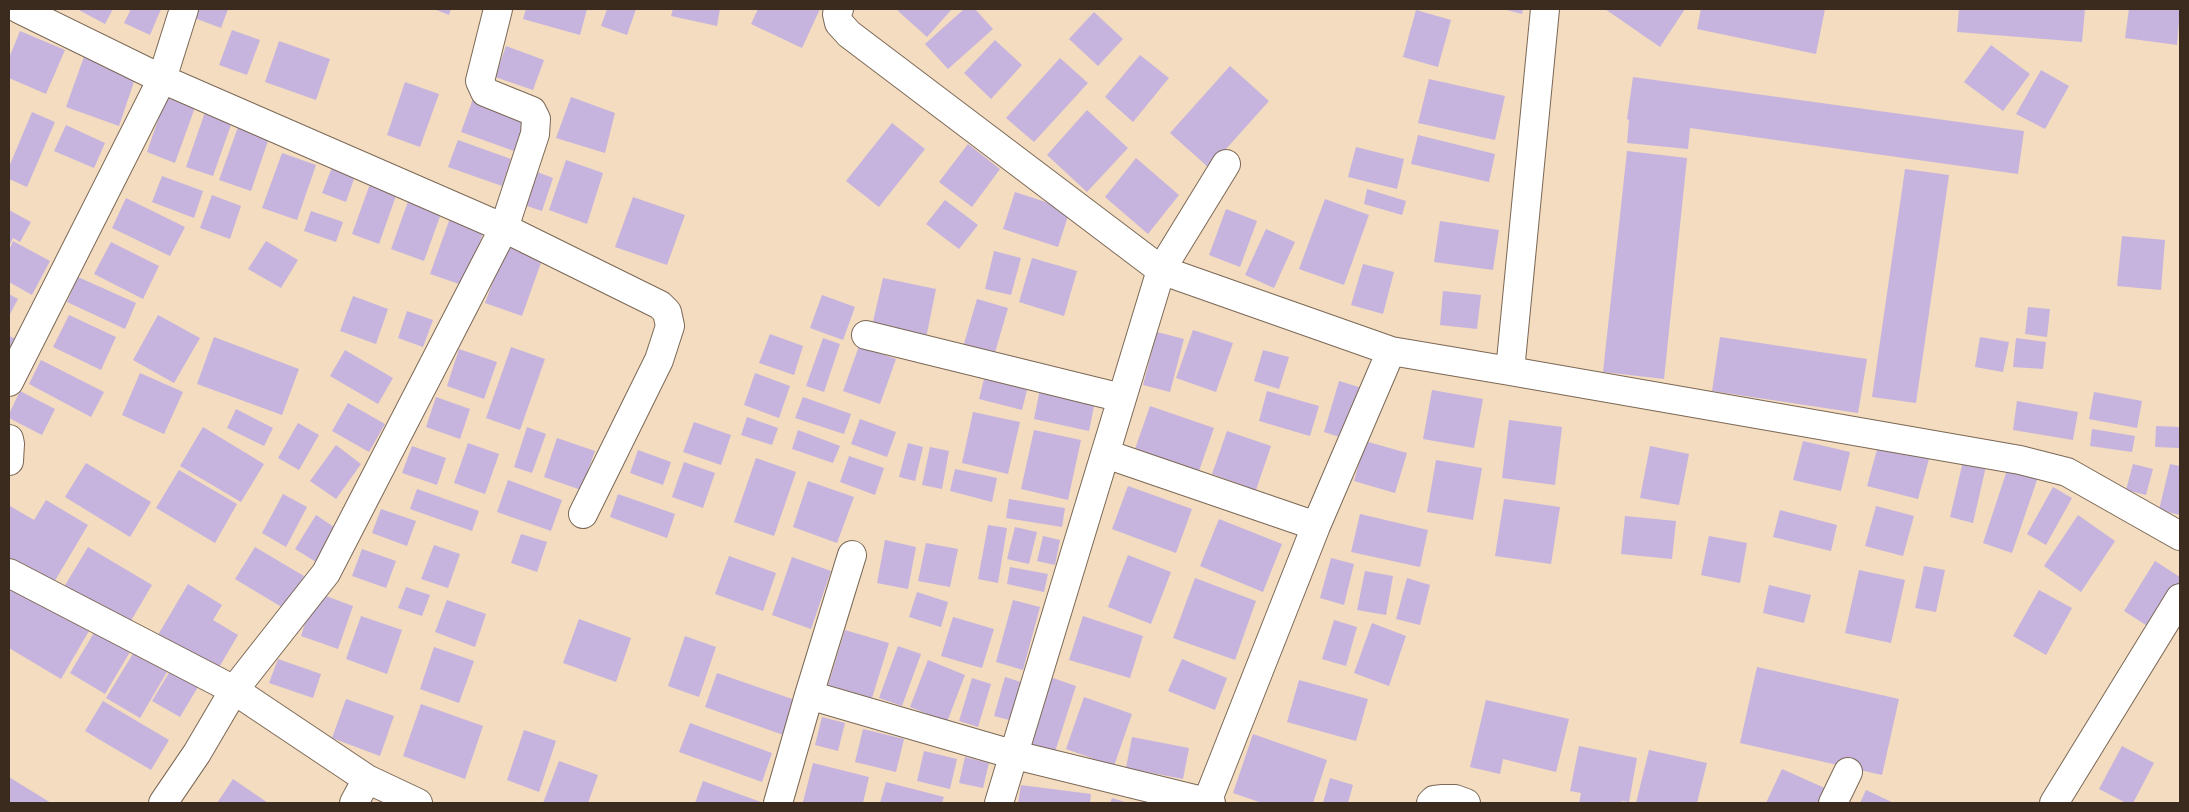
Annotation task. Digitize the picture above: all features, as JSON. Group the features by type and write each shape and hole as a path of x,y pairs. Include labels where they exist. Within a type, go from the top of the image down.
{"street":[{"path":"19,9 162,79 504,228 648,298 667,312 670,326 659,360 583,514"},
{"path":"9,382 162,79 184,9"},
{"path":"163,803 197,754 234,690 326,573 504,228 535,134 536,119 532,111 485,92 480,81 498,9"},
{"path":"839,9 837,14 839,23 848,34 1161,270 1391,351 2020,460 2067,472 2180,536"},
{"path":"1510,371 1545,9"},
{"path":"1000,803 1161,270 1226,164"},
{"path":"866,335 1122,398"},
{"path":"809,695 1015,755 1209,803 1316,526 1391,351"},
{"path":"9,439 9,461"},
{"path":"1106,454 1316,526"},
{"path":"778,803 852,555"},
{"path":"9,573 234,690 367,779 418,803"},
{"path":"2054,803 2180,598"},
{"path":"1833,803 1848,772"},
{"path":"354,803 367,779"},
{"path":"1431,803 1434,800 1443,799 1455,799 1466,803"}],"building":[{"path":"77,9 113,9 105,24"},
{"path":"131,9 161,9 150,35 124,23"},
{"path":"191,9 228,9 221,28 189,16"},
{"path":"434,9 451,9 449,15"},
{"path":"526,9 587,9 580,35 523,19"},
{"path":"607,9 636,9 627,35 601,26"},
{"path":"673,9 720,9 717,26 671,16"},
{"path":"758,9 820,9 802,48 751,24"},
{"path":"900,9 952,9 927,37 898,11"},
{"path":"964,9 975,9 993,29 948,69 925,44"},
{"path":"1503,9 1523,9 1522,14"},
{"path":"1605,9 1685,9 1660,47"},
{"path":"1701,9 1825,9 1816,54 1697,29"},
{"path":"1959,9 2085,9 2082,42 1957,32"},
{"path":"2129,9 2180,9 2177,45 2125,38"},
{"path":"1416,10 1451,20 1438,67 1403,57"},
{"path":"1094,12 1123,39 1098,66 1069,39"},
{"path":"232,30 260,40 247,75 219,65"},
{"path":"20,31 65,50 46,94 9,78 9,58"},
{"path":"995,40 1022,65 991,99 964,73"},
{"path":"279,41 330,59 316,100 265,82"},
{"path":"1991,45 2030,74 2003,111 1964,82"},
{"path":"506,46 544,60 533,90 495,77"},
{"path":"86,51 138,70 119,126 66,107"},
{"path":"1140,55 1169,78 1133,122 1105,97"},
{"path":"1060,58 1088,83 1034,142 1006,118"},
{"path":"1230,66 1269,101 1209,168 1170,133"},
{"path":"2041,70 2069,86 2045,129 2016,114"},
{"path":"1633,77 2024,131 2018,174 1690,128 1688,149 1627,143 1629,120 1627,119"},
{"path":"1429,79 1505,96 1495,140 1418,123"},
{"path":"405,82 439,94 420,147 387,135"},
{"path":"169,88 198,99 175,163 147,152"},
{"path":"474,96 527,115 514,151 461,132"},
{"path":"571,97 615,113 605,153 556,138"},
{"path":"1087,110 1128,148 1087,192 1047,155"},
{"path":"32,112 55,122 27,187 9,179 9,167"},
{"path":"205,112 232,122 213,176 186,167"},
{"path":"892,123 925,149 879,207 846,181"},
{"path":"66,125 105,143 94,168 54,151"},
{"path":"238,127 269,138 251,191 219,180"},
{"path":"1418,135 1495,154 1489,182 1411,164"},
{"path":"458,140 511,159 502,186 448,167"},
{"path":"968,144 1000,169 972,207 939,182"},
{"path":"1356,147 1404,159 1397,189 1348,177"},
{"path":"1627,151 1687,158 1664,379 1603,372"},
{"path":"282,153 316,165 297,220 262,208"},
{"path":"1136,158 1179,195 1148,234 1105,197"},
{"path":"566,160 603,173 587,224 549,210"},
{"path":"333,165 356,173 346,202 322,193"},
{"path":"527,168 553,178 542,211 515,202"},
{"path":"1905,169 1949,175 1916,403 1872,397"},
{"path":"162,176 203,191 194,218 152,202"},
{"path":"371,181 398,190 379,244 352,234"},
{"path":"1367,189 1406,201 1402,215 1364,204"},
{"path":"1015,192 1070,210 1058,247 1003,229"},
{"path":"212,195 241,206 230,239 200,228"},
{"path":"410,196 443,208 424,261 391,249"},
{"path":"633,197 685,215 667,265 615,247"},
{"path":"126,198 185,227 170,256 112,228"},
{"path":"1325,199 1369,215 1344,285 1299,269"},
{"path":"945,200 978,225 959,249 926,224"},
{"path":"1226,209 1257,221 1240,267 1209,255"},
{"path":"9,210 31,222 20,242 13,238 9,246"},
{"path":"311,211 343,222 336,242 304,231"},
{"path":"450,218 484,230 465,286 430,274"},
{"path":"1440,221 1499,230 1493,270 1434,262"},
{"path":"1266,229 1295,242 1274,288 1245,275"},
{"path":"2122,236 2165,240 2161,290 2117,286"},
{"path":"13,241 50,261 32,295 9,282 9,250"},
{"path":"266,241 298,260 281,288 248,269"},
{"path":"111,242 159,266 143,299 94,274"},
{"path":"507,244 543,257 522,316 485,303"},
{"path":"994,251 1021,258 1011,295 985,289"},
{"path":"1032,258 1077,271 1064,316 1019,302"},
{"path":"1363,264 1394,272 1383,314 1351,305"},
{"path":"78,277 136,303 125,329 67,302"},
{"path":"883,278 936,289 926,338 872,326"},
{"path":"1443,291 1481,295 1477,329 1440,325"},
{"path":"9,294 18,299 9,316"},
{"path":"822,295 855,307 843,340 810,328"},
{"path":"353,296 388,309 376,344 340,331"},
{"path":"977,299 1008,308 994,356 963,347"},
{"path":"2028,307 2050,309 2047,337 2025,334"},
{"path":"407,311 433,320 423,347 398,338"},
{"path":"69,315 116,337 101,370 53,347"},
{"path":"158,315 200,338 174,383 133,360"},
{"path":"1193,330 1233,343 1216,392 1176,378"},
{"path":"1157,332 1184,339 1170,392 1143,385"},
{"path":"770,334 803,346 794,375 759,363"},
{"path":"9,336 16,339 9,352"},
{"path":"214,337 299,369 282,415 197,384"},
{"path":"1720,337 1867,359 1858,413 1712,391"},
{"path":"1980,337 2009,342 2003,372 1975,367"},
{"path":"823,338 840,344 824,392 806,386"},
{"path":"2016,338 2046,342 2043,369 2013,367"},
{"path":"859,346 896,359 880,404 843,391"},
{"path":"511,347 545,359 520,430 486,418"},
{"path":"459,349 497,362 484,399 447,386"},
{"path":"345,350 393,378 378,404 330,376"},
{"path":"1263,350 1289,357 1279,389 1254,381"},
{"path":"41,360 104,392 91,417 29,384"},
{"path":"140,373 183,392 164,434 122,415"},
{"path":"755,373 790,386 779,418 744,405"},
{"path":"985,375 1028,386 1022,410 979,399"},
{"path":"1339,381 1362,388 1346,439 1324,432"},
{"path":"1040,389 1095,401 1089,431 1034,419"},
{"path":"1432,390 1483,399 1474,448 1423,439"},
{"path":"20,391 55,409 42,435 9,418 9,414"},
{"path":"1267,391 1319,406 1310,436 1259,421"},
{"path":"2094,392 2142,401 2137,428 2089,419"},
{"path":"436,397 470,409 460,439 426,427"},
{"path":"803,397 851,414 844,434 795,418"},
{"path":"2017,401 2078,412 2073,440 2013,430"},
{"path":"348,403 385,424 369,452 332,431"},
{"path":"1150,406 1214,428 1199,471 1135,449"},
{"path":"236,409 273,428 264,446 227,428"},
{"path":"973,412 1020,422 1008,474 962,463"},
{"path":"747,417 778,428 772,445 741,435"},
{"path":"860,419 896,432 887,457 851,444"},
{"path":"1509,420 1562,427 1555,485 1502,478"},
{"path":"694,422 731,435 721,465 683,452"},
{"path":"298,423 319,435 299,470 278,458"},
{"path":"2156,426 2180,427 2180,448 2155,447"},
{"path":"203,427 264,464 241,502 180,466"},
{"path":"527,427 546,434 532,473 514,467"},
{"path":"2092,429 2135,436 2132,452 2090,446"},
{"path":"798,430 840,446 833,463 792,449"},
{"path":"1034,430 1081,440 1068,500 1021,489"},
{"path":"1227,431 1271,446 1256,490 1212,474"},
{"path":"557,438 595,451 581,490 544,477"},
{"path":"1365,441 1407,453 1395,493 1354,481"},
{"path":"1803,441 1850,452 1841,491 1793,480"},
{"path":"468,443 499,454 485,494 454,483"},
{"path":"908,443 923,447 915,481 899,477"},
{"path":"336,445 361,464 336,499 310,481"},
{"path":"412,446 446,458 437,485 402,473"},
{"path":"1650,446 1689,454 1679,505 1640,498"},
{"path":"1878,446 1929,459 1918,499 1867,486"},
{"path":"930,447 949,451 942,489 922,485"},
{"path":"638,450 671,462 663,485 630,473"},
{"path":"849,456 884,468 875,495 840,482"},
{"path":"1964,457 1987,462 1973,523 1950,517"},
{"path":"756,458 796,472 774,536 734,522"},
{"path":"1436,460 1482,468 1473,520 1427,512"},
{"path":"684,462 715,473 703,508 672,497"},
{"path":"86,463 151,502 130,537 65,497"},
{"path":"2133,464 2153,469 2146,495 2126,490"},
{"path":"2170,464 2180,466 2180,515 2159,510"},
{"path":"2008,467 2038,477 2012,553 1983,543"},
{"path":"955,469 997,478 992,502 950,491"},
{"path":"179,470 237,504 215,543 156,508"},
{"path":"508,480 562,500 551,531 497,512"},
{"path":"808,481 854,497 837,543 793,527"},
{"path":"1128,486 1192,509 1176,553 1112,529"},
{"path":"2053,487 2072,498 2046,545 2027,534"},
{"path":"417,489 479,511 472,531 410,509"},
{"path":"283,494 307,507 286,547 262,533"},
{"path":"618,494 675,514 667,538 610,517"},
{"path":"1009,499 1065,508 1062,527 1006,518"},
{"path":"1504,499 1560,507 1551,564 1495,556"},
{"path":"46,500 88,525 53,584 9,558 10,506 34,520"},
{"path":"1876,506 1914,516 1903,556 1865,546"},
{"path":"381,509 416,521 407,546 372,533"},
{"path":"1780,510 1837,525 1831,551 1773,537"},
{"path":"1360,514 1428,530 1420,567 1351,552"},
{"path":"316,515 337,529 316,562 295,549"},
{"path":"2078,515 2115,541 2081,592 2044,566"},
{"path":"1625,516 1676,521 1672,559 1621,554"},
{"path":"1219,519 1282,544 1263,592 1200,566"},
{"path":"988,525 1007,528 998,583 978,579"},
{"path":"1015,527 1037,532 1029,564 1007,559"},
{"path":"521,534 547,542 537,572 511,563"},
{"path":"1043,536 1060,540 1055,565 1037,561"},
{"path":"1709,536 1747,543 1740,583 1701,575"},
{"path":"885,540 916,547 908,589 877,583"},
{"path":"926,543 958,549 950,587 918,581"},
{"path":"434,545 460,554 448,588 421,579"},
{"path":"88,547 152,585 125,631 61,592"},
{"path":"255,547 304,576 285,609 235,579"},
{"path":"362,549 396,561 386,588 352,576"},
{"path":"1128,555 1171,572 1151,624 1108,607"},
{"path":"729,556 776,573 763,611 715,594"},
{"path":"792,557 831,571 811,629 772,615"},
{"path":"1331,558 1354,564 1344,605 1320,598"},
{"path":"2155,561 2180,577 2180,584 2152,629 2124,611"},
{"path":"1924,566 1945,570 1936,612 1915,608"},
{"path":"1010,567 1048,574 1044,592 1007,584"},
{"path":"1859,570 1905,580 1891,643 1845,633"},
{"path":"1365,571 1393,576 1386,615 1357,610"},
{"path":"1195,578 1256,601 1235,660 1173,638"},
{"path":"1407,578 1430,585 1420,625 1396,619"},
{"path":"9,583 89,631 61,679 9,648"},
{"path":"188,584 222,605 213,620 238,635 214,676 155,640"},
{"path":"1769,585 1811,595 1804,623 1763,613"},
{"path":"406,587 430,595 422,616 398,608"},
{"path":"2039,590 2072,608 2046,655 2013,636"},
{"path":"315,592 353,606 338,649 301,636"},
{"path":"917,592 948,602 941,627 909,617"},
{"path":"447,600 486,614 475,647 435,632"},
{"path":"1013,600 1040,607 1023,670 996,662"},
{"path":"361,616 402,630 387,674 346,659"},
{"path":"1083,616 1143,636 1130,678 1069,660"},
{"path":"953,617 994,629 982,668 941,656"},
{"path":"579,619 631,638 616,682 563,663"},
{"path":"1334,620 1357,627 1346,666 1322,659"},
{"path":"1372,623 1406,636 1389,686 1354,673"},
{"path":"845,630 889,643 872,698 828,685"},
{"path":"95,631 130,652 105,694 70,673"},
{"path":"685,636 716,647 699,697 668,686"},
{"path":"898,646 921,654 902,706 879,698"},
{"path":"434,647 474,661 459,703 420,689"},
{"path":"134,652 167,672 140,718 106,698"},
{"path":"278,659 321,674 313,698 269,683"},
{"path":"1182,659 1227,678 1215,710 1168,691"},
{"path":"928,660 965,675 947,722 910,707"},
{"path":"1757,667 1899,699 1882,775 1740,743"},
{"path":"170,671 198,687 180,717 152,701"},
{"path":"717,673 798,701 786,736 705,707"},
{"path":"1005,677 1024,683 1013,721 994,716"},
{"path":"1050,677 1076,686 1054,755 1027,746"},
{"path":"972,678 991,684 978,727 959,721"},
{"path":"1299,680 1368,699 1356,741 1287,722"},
{"path":"1084,697 1132,714 1114,766 1066,749"},
{"path":"346,699 394,716 380,756 332,738"},
{"path":"1486,700 1569,719 1556,772 1503,759 1500,774 1470,767"},
{"path":"103,701 169,740 151,770 85,731"},
{"path":"421,704 483,726 465,779 403,756"},
{"path":"822,717 845,723 838,751 815,745"},
{"path":"690,723 772,753 762,782 679,752"},
{"path":"863,729 904,739 896,772 855,762"},
{"path":"524,730 556,741 539,792 507,780"},
{"path":"1253,734 1327,760 1313,803 1262,803 1233,793"},
{"path":"1132,737 1189,748 1183,779 1126,768"},
{"path":"1579,746 1637,758 1629,802 1579,803 1581,793 1570,791"},
{"path":"2122,746 2154,763 2133,803 2126,803 2099,789"},
{"path":"1649,750 1707,763 1697,803 1636,803"},
{"path":"924,751 957,759 950,789 917,781"},
{"path":"965,757 989,763 983,788 959,783"},
{"path":"559,761 598,775 588,803 543,803"},
{"path":"813,763 869,777 863,803 803,802"},
{"path":"1782,769 1827,789 1820,803 1766,803"},
{"path":"9,777 51,803 9,803"},
{"path":"1330,778 1353,785 1348,803 1323,803"},
{"path":"233,779 268,803 217,803"},
{"path":"703,781 761,802 695,803"},
{"path":"886,782 944,797 942,803 880,803"},
{"path":"1021,785 1091,794 1090,803 1018,803"},
{"path":"1866,790 1894,803 1860,803"},
{"path":"1112,798 1128,803 1110,803"}]}
